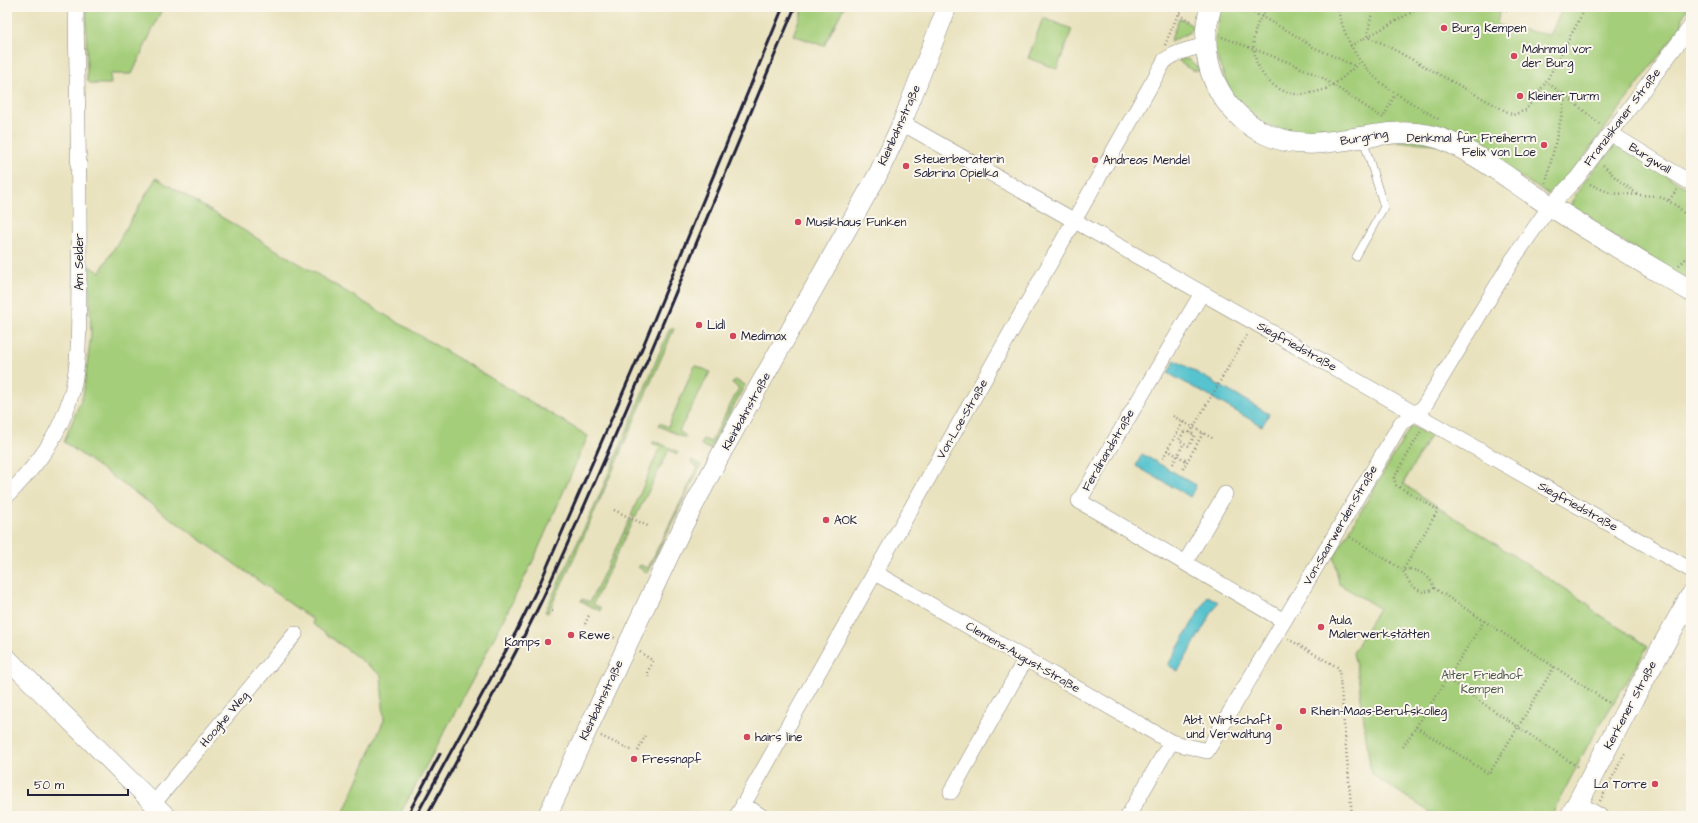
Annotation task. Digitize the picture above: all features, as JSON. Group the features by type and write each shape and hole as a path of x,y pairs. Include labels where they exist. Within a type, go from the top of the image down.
{"main road":[{"name":"Burgring","path":"1211,7 1206,38 1211,72 1216,85 1224,98 1241,118 1261,132 1284,141 1304,144 1326,143 1393,132 1410,132 1441,139 1473,156 1550,206 1691,291"},
{"name":"Kerkener Straße","path":"1574,810 1625,713 1691,596"}],"street":[{"name":"Am Selder","path":"7,496 31,471 47,449 62,419 72,391 77,362 79,334 79,253 76,7"},
{"name":"Kleinbahnstraße","path":"550,815 627,644 691,510 726,445 859,210 902,123 947,7"},
{"name":"Franziskaner Straße","path":"1550,206 1577,178 1691,26"},
{"path":"1166,59 1206,38"},
{"name":"Von-Loe-Straße","path":"740,810 1166,59"},
{"name":"Siegfriedstraße","path":"902,123 1691,570"},
{"name":"Burgwall","path":"1610,133 1691,184"},
{"name":"Von-Saarwerden-Straße","path":"1171,742 1207,755 1401,422 1421,417 1423,408 1498,283 1550,206"},
{"name":"Ferdinandstraße","path":"1202,293 1078,501 1186,563 1281,627"},
{"path":"1186,563 1225,494"},
{"name":"Clemens-August-Straße","path":"875,573 1171,742"},
{"name":"Hooghe Weg","path":"7,658 160,810 295,634"},
{"path":"951,792 1026,658"},
{"path":"1128,816 1171,742"},
{"path":"740,810 761,816"},
{"path":"1574,810 1600,816"}],"lane":[{"path":"1356,257 1384,207 1362,137"}],"path":[{"path":"1166,59 1165,43 1184,7"},
{"path":"1243,7 1290,32 1310,46 1355,66"},
{"path":"1270,7 1262,16 1254,36 1253,49 1257,65 1272,84 1296,95 1304,94 1324,89 1360,62"},
{"path":"1367,38 1373,7"},
{"path":"1350,46 1421,7"},
{"path":"1482,7 1503,10 1507,10 1508,7"},
{"path":"1367,38 1382,43 1513,115 1526,110 1546,82 1586,7"},
{"path":"1681,7 1691,14"},
{"path":"1179,14 1206,38 1253,49 1306,69 1332,84 1383,118 1395,94"},
{"path":"1546,82 1566,96 1610,133"},
{"path":"1546,183 1566,96"},
{"path":"1593,155 1617,179 1637,195"},
{"path":"1577,178 1610,193 1655,196 1669,200 1691,220"},
{"path":"1669,200 1677,190"},
{"path":"1676,268 1691,254"},
{"path":"1190,433 1254,323"},
{"path":"1173,416 1214,439"},
{"path":"1421,417 1394,478 1396,485 1438,510 1403,570 1405,578 1416,588 1423,592 1430,592 1434,588"},
{"path":"1163,458 1183,422"},
{"path":"1185,430 1190,433 1195,436 1189,446 1179,440 1185,430"},
{"path":"1177,433 1182,435"},
{"path":"1182,469 1203,433"},
{"path":"1192,441 1197,444"},
{"path":"1173,464 1184,443"},
{"path":"1167,450 1187,461"},
{"path":"614,510 650,527"},
{"path":"1338,530 1403,570 1415,570 1422,573 1432,582 1434,588 1625,713"},
{"path":"585,624 590,613"},
{"path":"1403,747 1484,622"},
{"path":"1281,627 1339,668 1352,816"},
{"path":"627,644 653,661 648,670 648,677"},
{"path":"1416,727 1489,774 1554,667"},
{"path":"1447,679 1592,776"},
{"path":"588,729 631,750"},
{"path":"638,751 645,736"}],"green space":[{"path":"86,7 163,7 132,74 110,74 111,84 91,84 87,80"},
{"path":"804,7 844,7 824,46 793,35"},
{"path":"1220,7 1500,7 1497,25 1550,35 1563,7 1689,7 1683,16 1682,25 1560,189 1551,196 1471,146 1313,136 1265,125 1231,95 1214,49"},
{"path":"1043,18 1072,29 1057,69 1028,58"},
{"path":"1179,18 1195,27 1190,32 1170,42"},
{"path":"1178,60 1190,60 1201,71 1194,71"},
{"path":"1615,143 1691,191 1691,283 1570,209 1576,194 1582,185"},
{"path":"156,178 588,436 532,563 473,679 399,816 342,816 384,720 381,675 314,625 312,623 313,620 64,442 83,395 91,335 89,266 100,272"},
{"path":"670,328 674,329 597,507 548,613 545,612 598,499"},
{"path":"695,365 710,372 679,431 686,436 685,438 659,426 660,423 668,427"},
{"path":"735,380 745,385 710,449 701,445 703,439 711,442 739,388 732,383"},
{"name":"Alter Friedhof Kempen","path":"1411,426 1430,436 1403,484 1591,606 1590,609 1648,646 1589,743 1551,816 1436,816 1371,774 1358,675 1353,653 1379,608 1339,584 1334,557"},
{"path":"655,441 678,452 677,454 669,450 635,518 631,516 660,446 652,443"},
{"path":"692,460 701,465 647,573 638,567 640,565 648,568 698,467 691,463"},
{"path":"630,519 633,520 593,604 601,608 600,611 581,601 582,599 590,602"}],"water":[{"path":"1175,360 1269,414 1262,426 1168,373"},
{"path":"1142,454 1196,485 1190,497 1136,466"},
{"path":"1208,596 1218,602 1178,671 1168,665"}],"railway":[{"path":"416,816 516,632 540,583 641,351 783,7"},
{"path":"427,816 504,674 548,587 643,371 795,7"},
{"path":"407,816 440,754"}],"place":[{"name":"Burg Kempen","path":"1444,28"},
{"name":"Mahnmal vor der Burg","path":"1514,56"},
{"name":"Kleiner Turm","path":"1520,96"},
{"name":"Denkmal für Freiherrn Felix von Loe","path":"1544,145"},
{"name":"Andreas Mendel","path":"1095,160"},
{"name":"Steuerberaterin Sabrina Opielka","path":"906,166"},
{"name":"Musikhaus Funken","path":"798,222"},
{"name":"Lidl","path":"699,325"},
{"name":"Medimax","path":"733,336"},
{"name":"AOK","path":"826,520"},
{"name":"Aula, Malerwerkstätten","path":"1321,627"},
{"name":"Rewe","path":"571,635"},
{"name":"Kamps","path":"548,642"},
{"name":"Rhein-Maas-Berufskolleg","path":"1303,711"},
{"name":"Abt. Wirtschaft und Verwaltung","path":"1279,727"},
{"name":"hairs line","path":"747,737"},
{"name":"Fressnapf","path":"634,759"},
{"name":"La Torre","path":"1655,784"}]}
